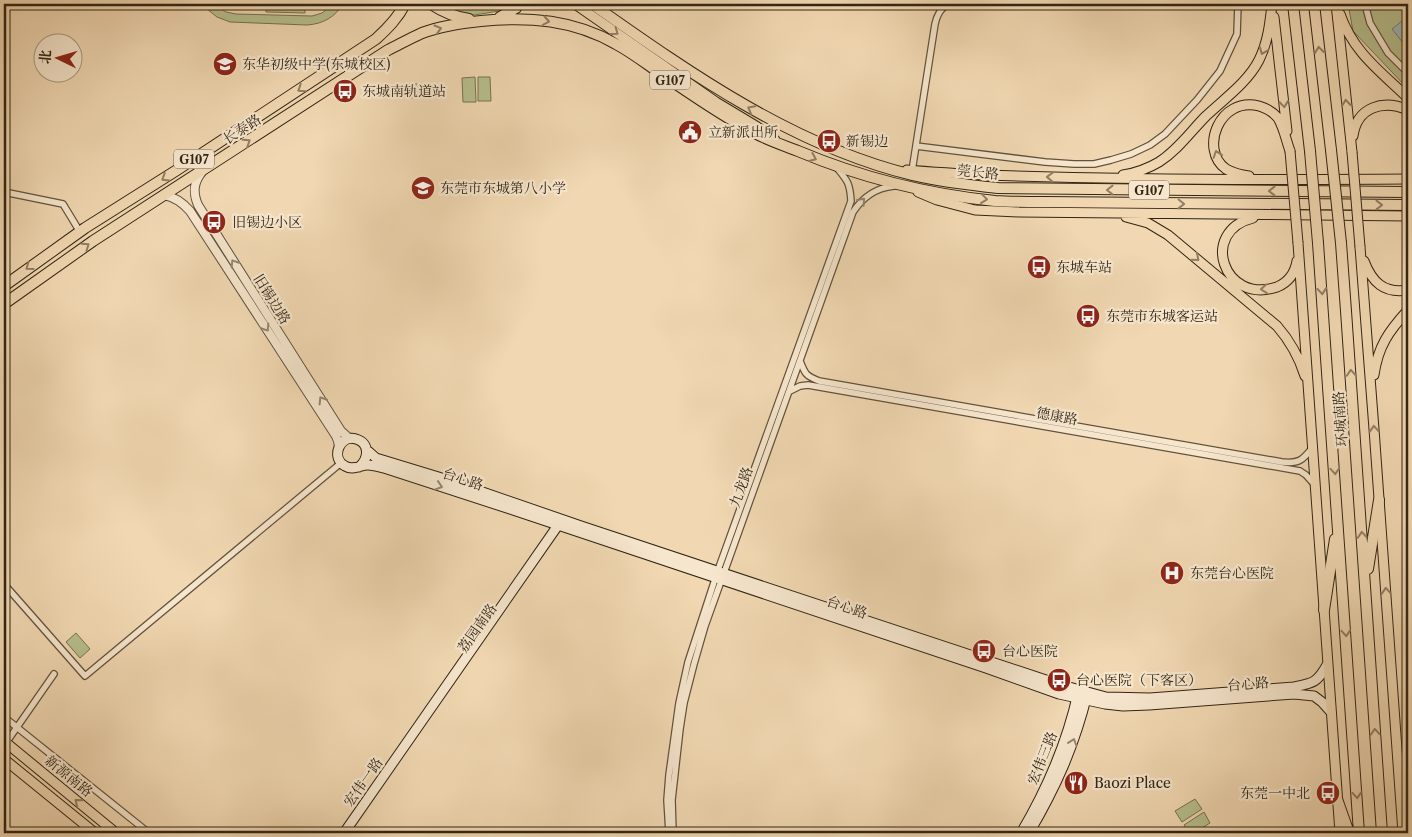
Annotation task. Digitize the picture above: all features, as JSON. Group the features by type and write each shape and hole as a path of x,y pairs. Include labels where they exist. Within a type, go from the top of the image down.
{"highway":[{"name":"长泰路","path":"4,286 80,232 376,39 401,13 405,4"},
{"path":"431,4 452,15 483,20"},
{"path":"497,19 516,8 518,4"},
{"name":"莞长路","path":"592,4 673,60 743,105 844,153 892,170 938,181 998,188 1408,192"},
{"name":"环城南路","path":"1293,4 1310,151 1318,242 1359,833"},
{"name":"环城南路","path":"1314,4 1340,243 1382,833"},
{"name":"莞长路","path":"483,20 538,19 578,28 599,36 616,44 699,100 753,132 836,167 901,186 997,201 1408,205"},
{"name":"长泰路","path":"4,304 93,241 388,50 423,33 462,22 483,20"},
{"path":"1365,585 1379,500"},
{"path":"1324,610 1338,521"},
{"path":"1337,799 1350,833"}],"main road":[{"name":"莞长路","path":"575,4 671,72 756,126 781,145"},
{"path":"1272,4 1290,151 1298,243 1340,833"},
{"path":"1107,178 1132,173 1158,163 1172,153 1205,117 1253,70 1265,48 1272,4"},
{"path":"1336,4 1349,35 1357,48 1408,98"},
{"path":"1336,4 1352,152 1372,396 1402,833"},
{"path":"1274,180 1234,172 1226,169 1221,164 1214,148 1214,139 1219,122 1230,110 1238,107 1254,105 1262,107 1278,119 1290,151"},
{"path":"1352,152 1355,127 1363,114 1376,106 1383,105 1401,107 1408,110"},
{"path":"892,170 995,176 1189,180 1408,179"},
{"path":"1389,179 1408,175"},
{"path":"901,186 937,200 976,210 1408,217"},
{"path":"1108,213 1138,220 1159,228 1278,326 1296,352 1310,396"},
{"path":"1275,215 1246,220 1236,225 1228,233 1223,254 1226,269 1231,276 1250,289 1264,290 1281,285 1292,276 1295,270 1298,243"},
{"path":"1360,247 1366,267 1376,283 1389,290 1408,290"},
{"path":"1372,396 1379,351 1389,332 1408,310"},
{"path":"350,439 358,439 367,450 366,460 359,467 350,468 341,463 337,454 339,447 344,441 350,439"},
{"name":"台心路","path":"367,450 376,458 454,482 563,523"},
{"name":"台心路","path":"359,467 367,465 384,468 563,523 719,575 1060,694 1150,698 1285,688 1312,683 1320,678 1327,665"},
{"name":"荔园南路","path":"406,749 563,523"},
{"name":"台心路","path":"1082,695 1114,705 1149,705 1294,694 1314,696 1330,712"},
{"name":"宏伟三路","path":"1024,833 1055,768 1082,695"},
{"name":"新源南路","path":"5,742 116,833"},
{"name":"宏伟一路","path":"344,833 406,749"},
{"name":"宏伟一路","path":"351,833 406,749"},
{"name":"新源南路","path":"4,759 94,833"}],"street":[{"path":"912,171 935,24 941,8 948,4"},
{"path":"916,146 1045,162 1094,164 1131,154 1150,145 1165,134 1197,100 1220,71 1237,34 1238,4 1156,4"},
{"path":"1366,4 1370,23 1388,53 1408,73"},
{"name":"九龙路","path":"669,833 668,792 679,703 691,653 851,200 850,187 846,178 836,167"},
{"name":"旧锡边路","path":"206,168 195,183 194,193 198,205 341,431 350,439"},
{"name":"九龙路","path":"673,833 672,800 674,776 684,703 719,575 790,391 853,212 859,202 869,194 888,187 901,186"},
{"path":"4,192 64,204 80,232"},
{"name":"旧锡边路","path":"164,196 178,200 190,211 336,436 339,447"},
{"name":"德康路","path":"800,361 808,377 819,381 1272,460 1291,463 1299,462 1305,458 1313,447"},
{"name":"德康路","path":"790,391 800,386 817,387 1290,469 1300,471 1306,475 1315,486"},
{"path":"4,584 85,676 341,463"},
{"path":"5,742 17,728 54,674"},
{"path":"4,717 149,833"},
{"path":"1398,780 1408,787"},
{"path":"1400,808 1405,800 1408,799"}],"green space":[{"path":"204,4 214,4 226,12 236,14 312,16 322,13 333,4 343,4 328,19 307,25 230,22 217,17"},
{"path":"266,4 305,4 305,13 266,12"},
{"path":"438,4 515,4 512,9 474,15 459,15"},
{"path":"1348,4 1408,4 1408,89 1353,31"},
{"path":"475,77 476,102 463,102 462,78"},
{"path":"478,77 490,77 491,101 478,101"},
{"path":"405,84 429,84 429,97 406,98"},
{"path":"76,633 90,649 80,658 66,642"},
{"path":"1195,799 1202,809 1182,822 1175,811"},
{"path":"1204,812 1210,823 1194,833 1189,833 1184,825"}],"water":[{"path":"1408,16 1408,49 1392,29"}],"place":[{"name":"东华初级中学(东城校区)","path":"225,64"},
{"name":"东城南轨道站","path":"345,91"},
{"name":"立新派出所","path":"690,132"},
{"name":"新锡边","path":"829,141"},
{"name":"东莞市东城第八小学","path":"423,188"},
{"name":"旧锡边小区","path":"214,222"},
{"name":"东城车站","path":"1039,267"},
{"name":"东莞市东城客运站","path":"1088,316"},
{"name":"东莞台心医院","path":"1172,573"},
{"name":"台心医院","path":"984,651"},
{"name":"台心医院（下客区）","path":"1059,680"},
{"name":"Baozi Place","path":"1076,783"},
{"name":"东莞一中北","path":"1328,793"}]}
